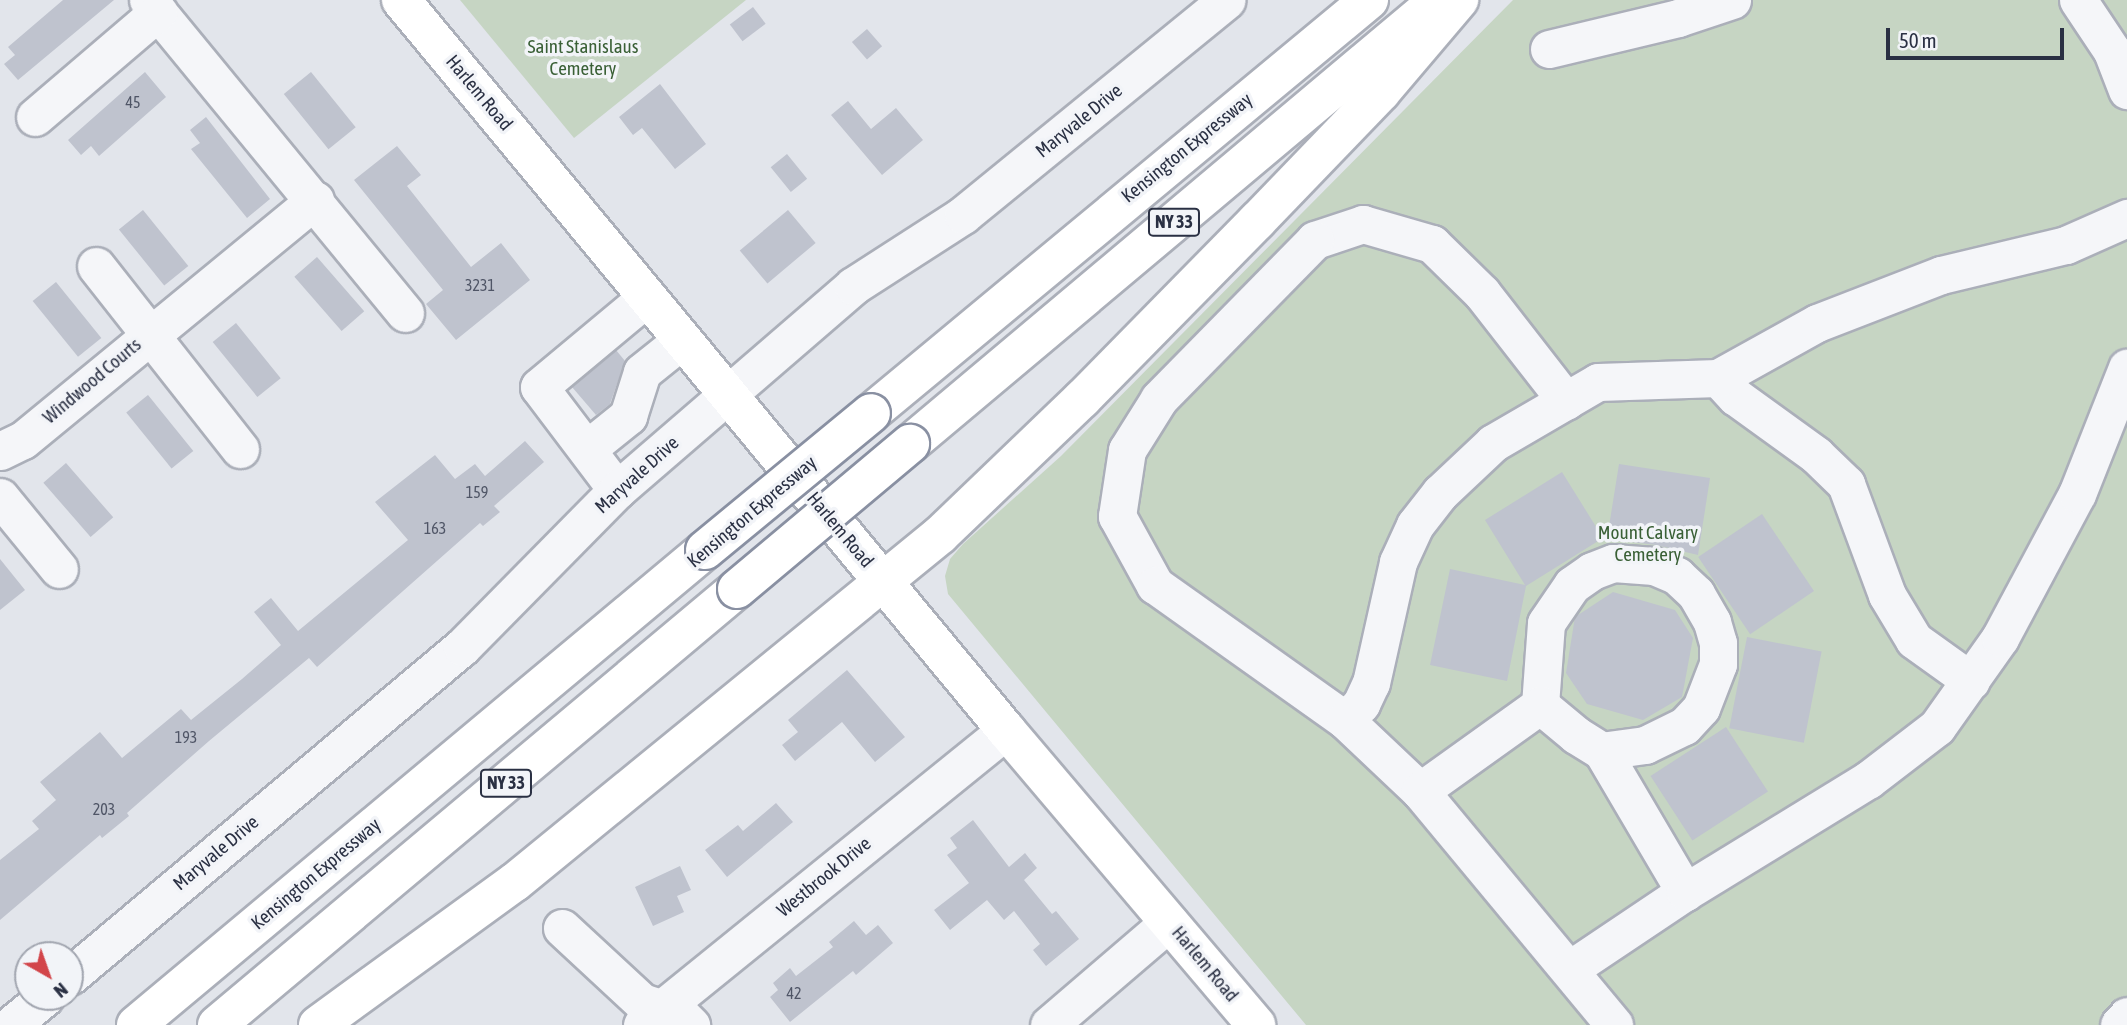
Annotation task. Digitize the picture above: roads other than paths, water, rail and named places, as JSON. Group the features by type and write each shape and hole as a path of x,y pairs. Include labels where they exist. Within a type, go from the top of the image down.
{"main road":[{"name":"Harlem Road","path":"401,0 1168,922 1241,1020"},
{"name":"Kensington Expressway","path":"136,1025 1368,0"},
{"name":"NY 33","path":"217,1025 1438,0"},
{"path":"318,1025 515,882 940,535 1082,399 1381,92 1459,0"}],"street":[{"name":"Maryvale Drive","path":"84,964 463,647 617,490 853,286 963,215 1227,0"},
{"path":"1549,49 1678,18 1732,0"},
{"path":"2078,0 2120,54 2127,90"},
{"path":"35,117 153,6 405,313"},
{"path":"240,449 148,334 314,200"},
{"path":"1345,720 1361,704 1371,683 1398,562 1415,526 1440,493 1493,443 1598,382 1718,378 1768,348 1830,318 1941,275 2066,244 2127,218"},
{"path":"1566,401 1482,293 1432,244 1363,224 1315,240 1159,399 1128,450 1117,516 1155,586 1345,720 1420,791 1614,1025"},
{"name":"Windwood Courts","path":"0,451 23,440 148,334 96,266"},
{"path":"617,490 539,387 647,297"},
{"path":"607,330 642,372"},
{"path":"587,449 628,416 642,372 682,340"},
{"path":"1570,969 1685,892 1868,780 1937,727 2000,638 2077,494 2127,368"},
{"path":"1718,378 1736,397 1816,455 1846,484 1887,595 1914,640 1971,681"},
{"path":"0,497 59,569"},
{"path":"1540,705 1546,623 1572,585 1592,571 1613,563 1654,566 1677,576 1696,594 1712,622 1718,642 1718,664 1701,708 1684,726 1645,745 1602,751"},
{"path":"1540,705 1576,735 1602,751 1685,892"},
{"path":"1420,791 1540,705"},
{"name":"Westbrook Drive","path":"665,1019 1006,730"},
{"path":"1049,1025 1168,922"},
{"path":"562,928 642,1002 665,1019"},
{"path":"11,1025 28,1011"},
{"path":"2119,1025 2127,1016"}],"park label":[{"name":"Saint Stanislaus Cemetery","path":"583,58"},
{"name":"Mount Calvary Cemetery","path":"1648,544"}]}
